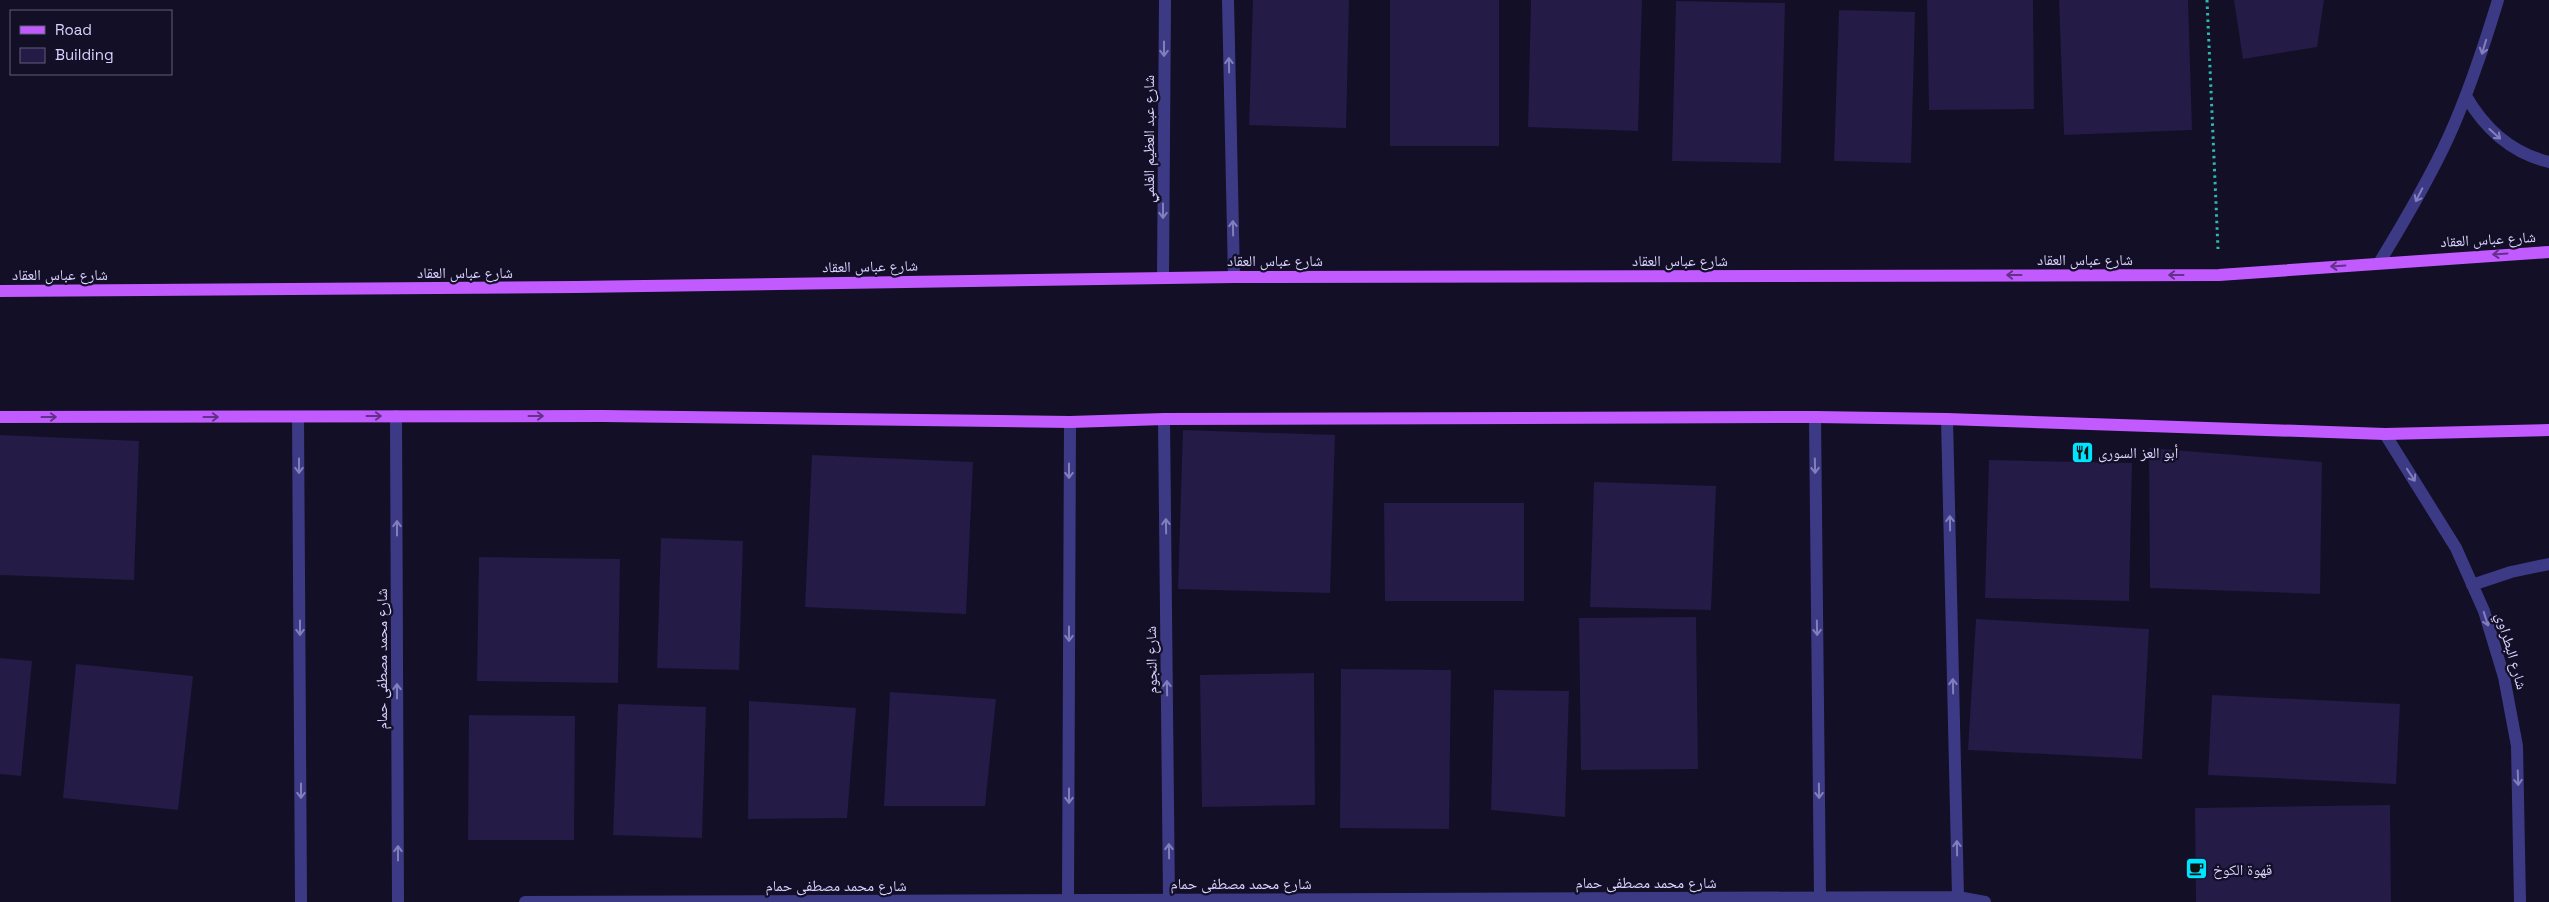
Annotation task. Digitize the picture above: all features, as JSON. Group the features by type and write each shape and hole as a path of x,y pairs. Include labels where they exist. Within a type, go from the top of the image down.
{"main road":[{"name":"شارع عباس العقاد","path":"0,291 566,287 1234,276 2219,275 2549,252"},
{"path":"0,417 602,416 1070,422 1164,419 1815,417 1947,419 2385,434 2549,430"}],"street":[{"name":"شارع عبد العظيم الغلمي","path":"1163,278 1165,0"},
{"path":"1228,0 1234,276"},
{"path":"2379,263 2416,201 2449,136 2477,70 2498,0"},
{"path":"2466,96 2479,118 2496,136 2516,150 2549,162"},
{"name":"شارع محمد مصطفى حمام","path":"396,416 398,902"},
{"path":"298,417 301,902"},
{"path":"1815,417 1820,897"},
{"name":"شارع النجوم","path":"1164,419 1169,900"},
{"path":"1947,419 1958,897"},
{"path":"1068,900 1070,422"},
{"name":"شارع البطراوي","path":"2385,434 2456,548 2484,611 2504,678 2517,746 2520,902"},
{"path":"2472,585 2512,572 2549,564"},
{"name":"شارع محمد مصطفى حمام","path":"525,902 1612,900 1958,897 1985,902"}],"path":[{"path":"2207,0 2219,275"}],"building":[{"path":"1253,0 1349,0 1346,128 1249,125"},
{"path":"1390,0 1499,0 1499,146 1390,146"},
{"path":"1531,0 1642,0 1638,131 1528,127"},
{"path":"1927,0 2033,0 2034,109 1929,110"},
{"path":"2059,0 2188,0 2192,130 2064,135"},
{"path":"2234,0 2324,0 2317,47 2243,59"},
{"path":"1676,1 1785,3 1781,163 1672,161"},
{"path":"1839,10 1915,12 1911,163 1834,161"},
{"path":"1183,430 1335,435 1330,593 1178,589"},
{"path":"0,435 139,441 134,580 0,575"},
{"path":"2149,448 2322,462 2320,594 2150,588"},
{"path":"812,455 973,462 966,614 805,607"},
{"path":"1989,460 2132,463 2129,601 1985,598"},
{"path":"1594,482 1716,486 1711,610 1590,607"},
{"path":"1384,503 1524,503 1524,601 1385,601"},
{"path":"661,538 743,541 739,670 657,668"},
{"path":"479,557 620,559 618,683 477,681"},
{"path":"1696,617 1698,769 1581,770 1579,618"},
{"path":"1976,619 2149,629 2142,759 1968,750"},
{"path":"0,658 32,661 21,776 0,774"},
{"path":"76,664 193,676 178,810 63,798"},
{"path":"1341,669 1451,670 1449,829 1340,828"},
{"path":"1314,673 1315,805 1202,807 1200,675"},
{"path":"1494,690 1569,691 1565,817 1491,810"},
{"path":"890,692 996,699 985,806 884,806"},
{"path":"2212,695 2400,704 2396,784 2208,775"},
{"path":"749,701 856,708 847,818 748,819"},
{"path":"618,704 706,707 702,838 613,835"},
{"path":"469,715 575,716 574,840 468,840"},
{"path":"2390,805 2391,902 2196,902 2195,808"}],"place":[{"name":"أبو العز السورى","path":"2082,452"},
{"name":"قهوة الكوخ","path":"2197,869"}]}
